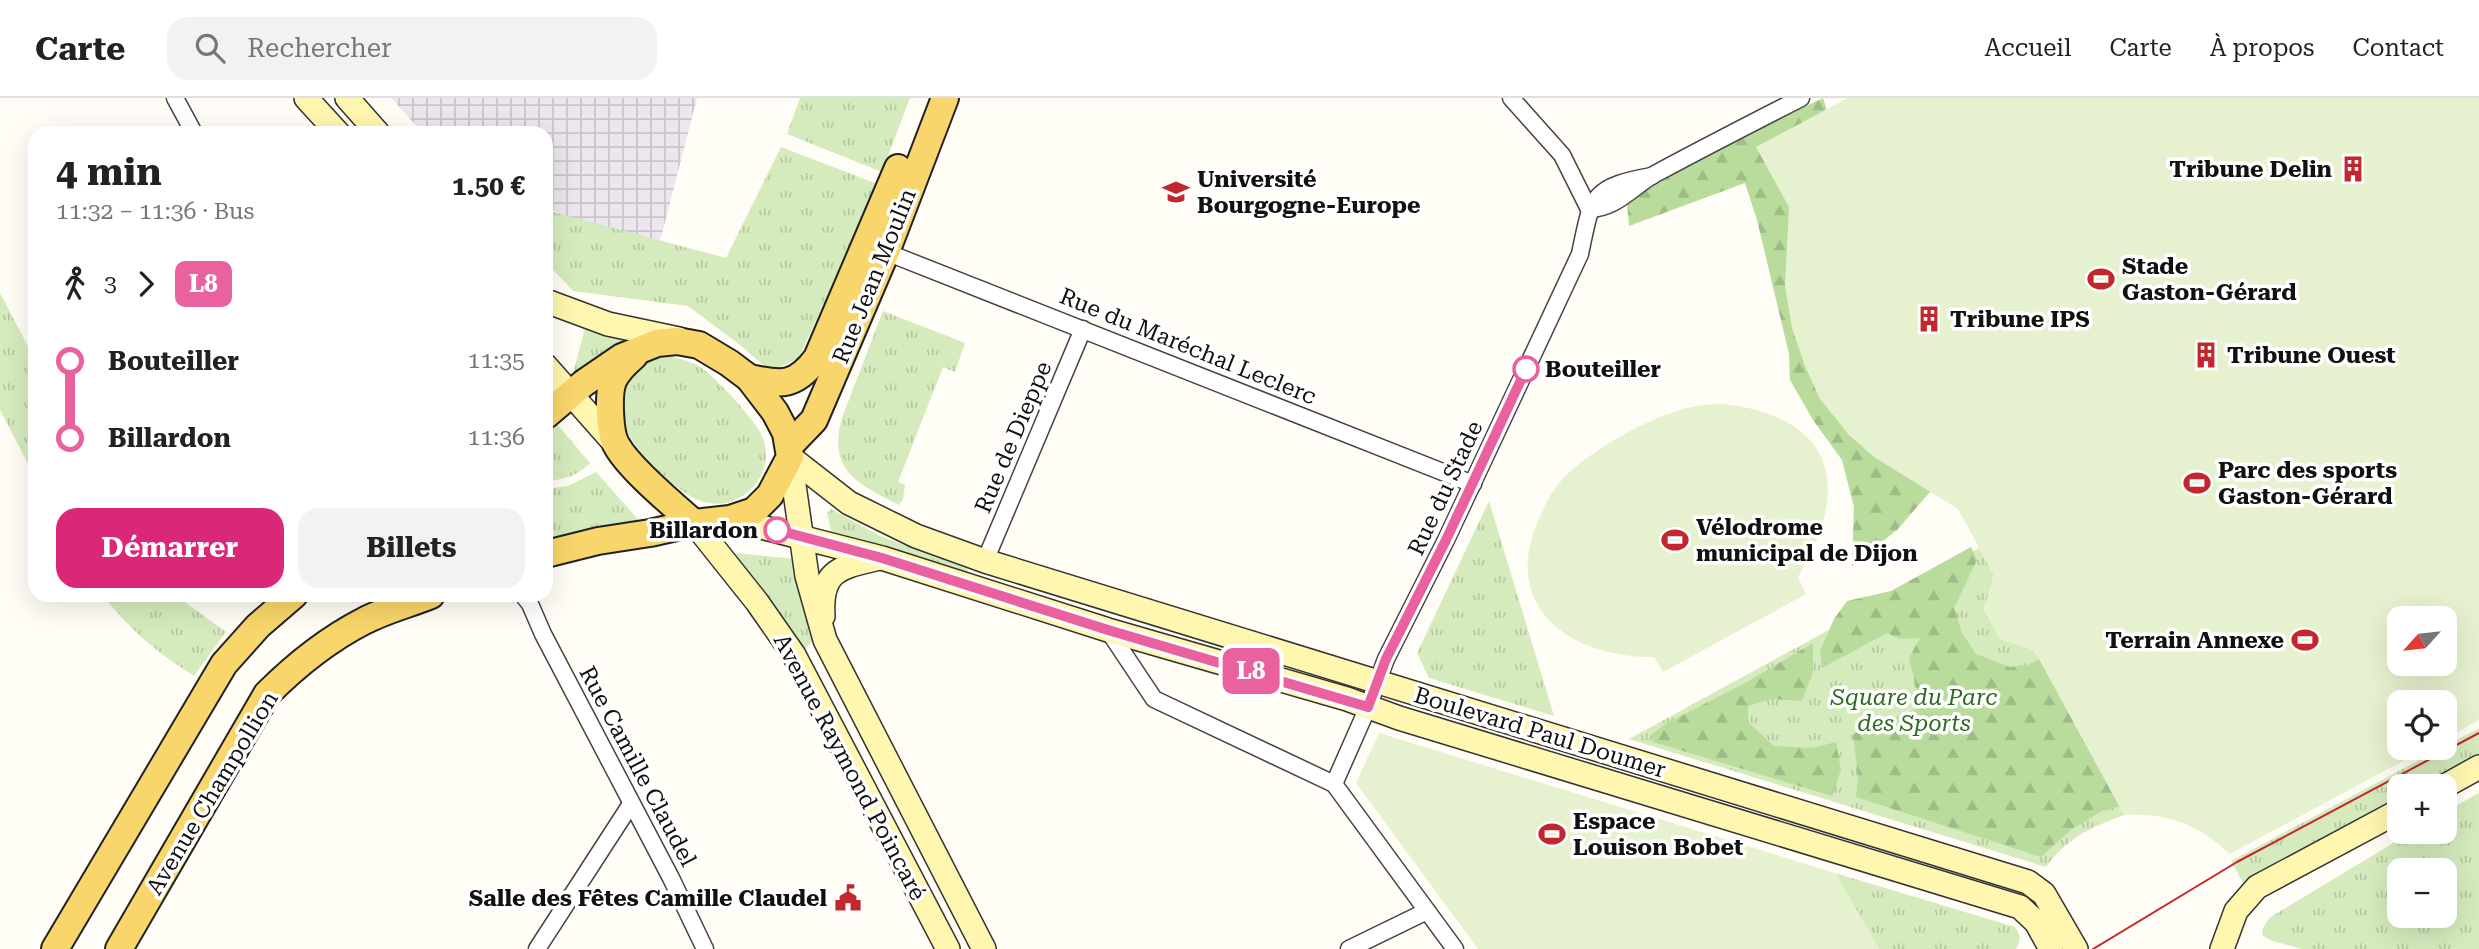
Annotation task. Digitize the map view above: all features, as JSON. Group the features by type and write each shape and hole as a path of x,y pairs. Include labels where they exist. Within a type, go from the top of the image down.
{"main road":[{"path":"306,98 332,126"},
{"path":"346,98 372,126"},
{"name":"Rue Jean Moulin","path":"748,378 779,384 791,382 807,371 817,358 886,200 925,98"},
{"name":"Rue Jean Moulin","path":"789,452 814,420 886,251 944,98"},
{"path":"553,304 608,324 699,345 729,363 748,378 775,412 786,433 789,452 770,495 754,511 730,519 598,541 553,552"},
{"path":"553,409 604,368 640,350 667,341 699,345"},
{"path":"615,444 611,410 613,381 623,366 640,350"},
{"path":"553,374 636,468 694,523"},
{"name":"Avenue Raymond Poincaré","path":"789,452 807,576 825,640 984,949"},
{"name":"Boulevard Paul Doumer","path":"789,452 849,503 916,536 985,561 2028,882 2044,894 2076,949"},
{"name":"Boulevard Paul Doumer","path":"730,519 882,558 1108,630 2020,907 2036,922 2051,949"},
{"name":"Avenue Raymond Poincaré","path":"694,523 757,602 793,655 948,949"},
{"name":"Avenue Raymond Poincaré","path":"825,640 823,595 830,576 836,570 882,558"},
{"path":"55,949 224,664 258,626 286,602"},
{"name":"Avenue Champollion","path":"119,949 267,694 294,666 356,626 413,602"},
{"path":"2457,779 2479,767"},
{"path":"2222,949 2236,911 2257,887 2387,817"}],"street":[{"path":"175,98 190,126"},
{"path":"1511,98 1562,155 1589,209"},
{"path":"1589,209 1608,187 1651,176 1801,98"},
{"name":"Rue du Stade","path":"1334,784 1377,681 1580,254 1589,209"},
{"name":"Rue du Maréchal Leclerc","path":"886,251 1472,484"},
{"name":"Rue de Dieppe","path":"985,561 1083,330"},
{"name":"Rue Camille Claudel","path":"531,602 543,634 682,898 705,949"},
{"path":"1108,630 1154,699 1334,784 1455,949"},
{"path":"537,949 631,804"},
{"path":"1349,949 1427,911"}],"shaded area":[{"path":"391,98 697,98 656,257 553,210 553,126 417,126"}],"green space":[{"path":"800,98 910,98 882,172 787,134"},
{"path":"1823,98 1941,479 1898,529 1852,566 1854,507 1842,460 1813,420 1790,380 1789,354 1757,220 1745,183 1629,226 1627,202 1707,154"},
{"name":"Parc des sports Gaston-Gérard","path":"1848,98 2479,98 2479,720 2457,732 2457,690 2387,690 2387,760 2405,760 2230,854 2206,835 2182,822 2155,816 2124,815 2034,650 2000,639 1984,609 1994,575 1958,509 1874,457 1849,435 1820,399 1792,328 1785,286 1789,207 1756,147"},
{"path":"781,147 880,185 798,359 770,371 688,306 573,291 553,270 553,212 726,258"},
{"path":"0,293 28,347 28,464 0,410"},
{"path":"883,311 965,343 955,372 943,367 898,482 905,485 903,499 899,505 859,482 843,463 839,451 838,436 842,418"},
{"path":"585,328 628,340 628,344 573,377 574,369"},
{"path":"668,356 695,364 710,374 760,432 766,451 763,470 753,487 733,501 701,501 676,486 648,460 625,430 618,403 630,372 645,362"},
{"name":"Vélodrome municipal de Dijon","path":"1725,404 1762,412 1791,424 1811,441 1823,462 1828,487 1825,514 1815,545 1798,577 1806,594 1663,672 1654,657 1597,649 1573,638 1552,623 1537,604 1529,581 1528,554 1537,523 1557,486 1581,462 1651,421 1683,409"},
{"path":"556,423 590,463 570,477 553,480 553,426"},
{"path":"596,472 644,526 553,544 553,488 568,486"},
{"path":"1489,501 1554,716 1429,678 1417,653"},
{"path":"831,509 880,536 968,569 966,576 832,535 827,513"},
{"path":"1971,547 1977,560 1954,608 1962,633 1976,654 2010,667 2028,665 2062,647 2140,801 2102,811 2072,829 2041,857 1856,797 1858,777 1853,734 1921,707 1909,658 1920,638 1899,639 1887,633 1822,668 1820,651 1834,619 1847,601 1891,591"},
{"name":"Square du Parc des Sports","path":"1979,548 1994,575 1984,609 2000,639 2034,650 2124,815 2071,841 2046,867 1629,739"},
{"path":"735,553 796,559 802,605 814,640 801,653"},
{"path":"109,602 185,602 226,632 194,676 144,640"},
{"path":"1813,643 1813,672 1802,701 1771,699 1748,706 1748,722 1774,746 1812,748 1836,742 1841,770 1832,796 1653,742 1652,734 1667,723 1749,681"},
{"path":"2479,728 2479,758 2450,774 2393,774 2419,760 2457,760 2457,740"},
{"name":"Espace Louison Bobet","path":"1379,733 1835,873 1879,949 1478,949 1356,783"},
{"path":"2387,777 2387,807 2244,884 2231,861"},
{"path":"2479,793 2479,949 2302,949 2263,936 2262,930 2269,918 2391,844 2457,844 2457,805"},
{"path":"1835,873 2015,927 2019,943 2016,949 1879,949"}],"tram line":[{"path":"2093,949 2237,862 2479,733"}],"bus line":[{"name":"L8","path":"777,530 882,558 1108,630 1368,707 1386,659 1446,540 1526,369"}],"place":[{"name":"Tribune Delin","path":"2353,169"},
{"name":"Université Bourgogne-Europe","path":"1176,192"},
{"name":"Stade Gaston-Gérard","path":"2101,279"},
{"name":"Tribune IPS","path":"1929,319"},
{"name":"Tribune Ouest","path":"2206,355"},
{"name":"Bouteiller","path":"1526,369"},
{"name":"Parc des sports Gaston-Gérard","path":"2197,483"},
{"name":"Billardon","path":"777,530"},
{"name":"Vélodrome municipal de Dijon","path":"1675,540"},
{"name":"Terrain Annexe","path":"2305,640"},
{"name":"Espace Louison Bobet","path":"1552,834"},
{"name":"Salle des Fêtes Camille Claudel","path":"848,898"}]}
